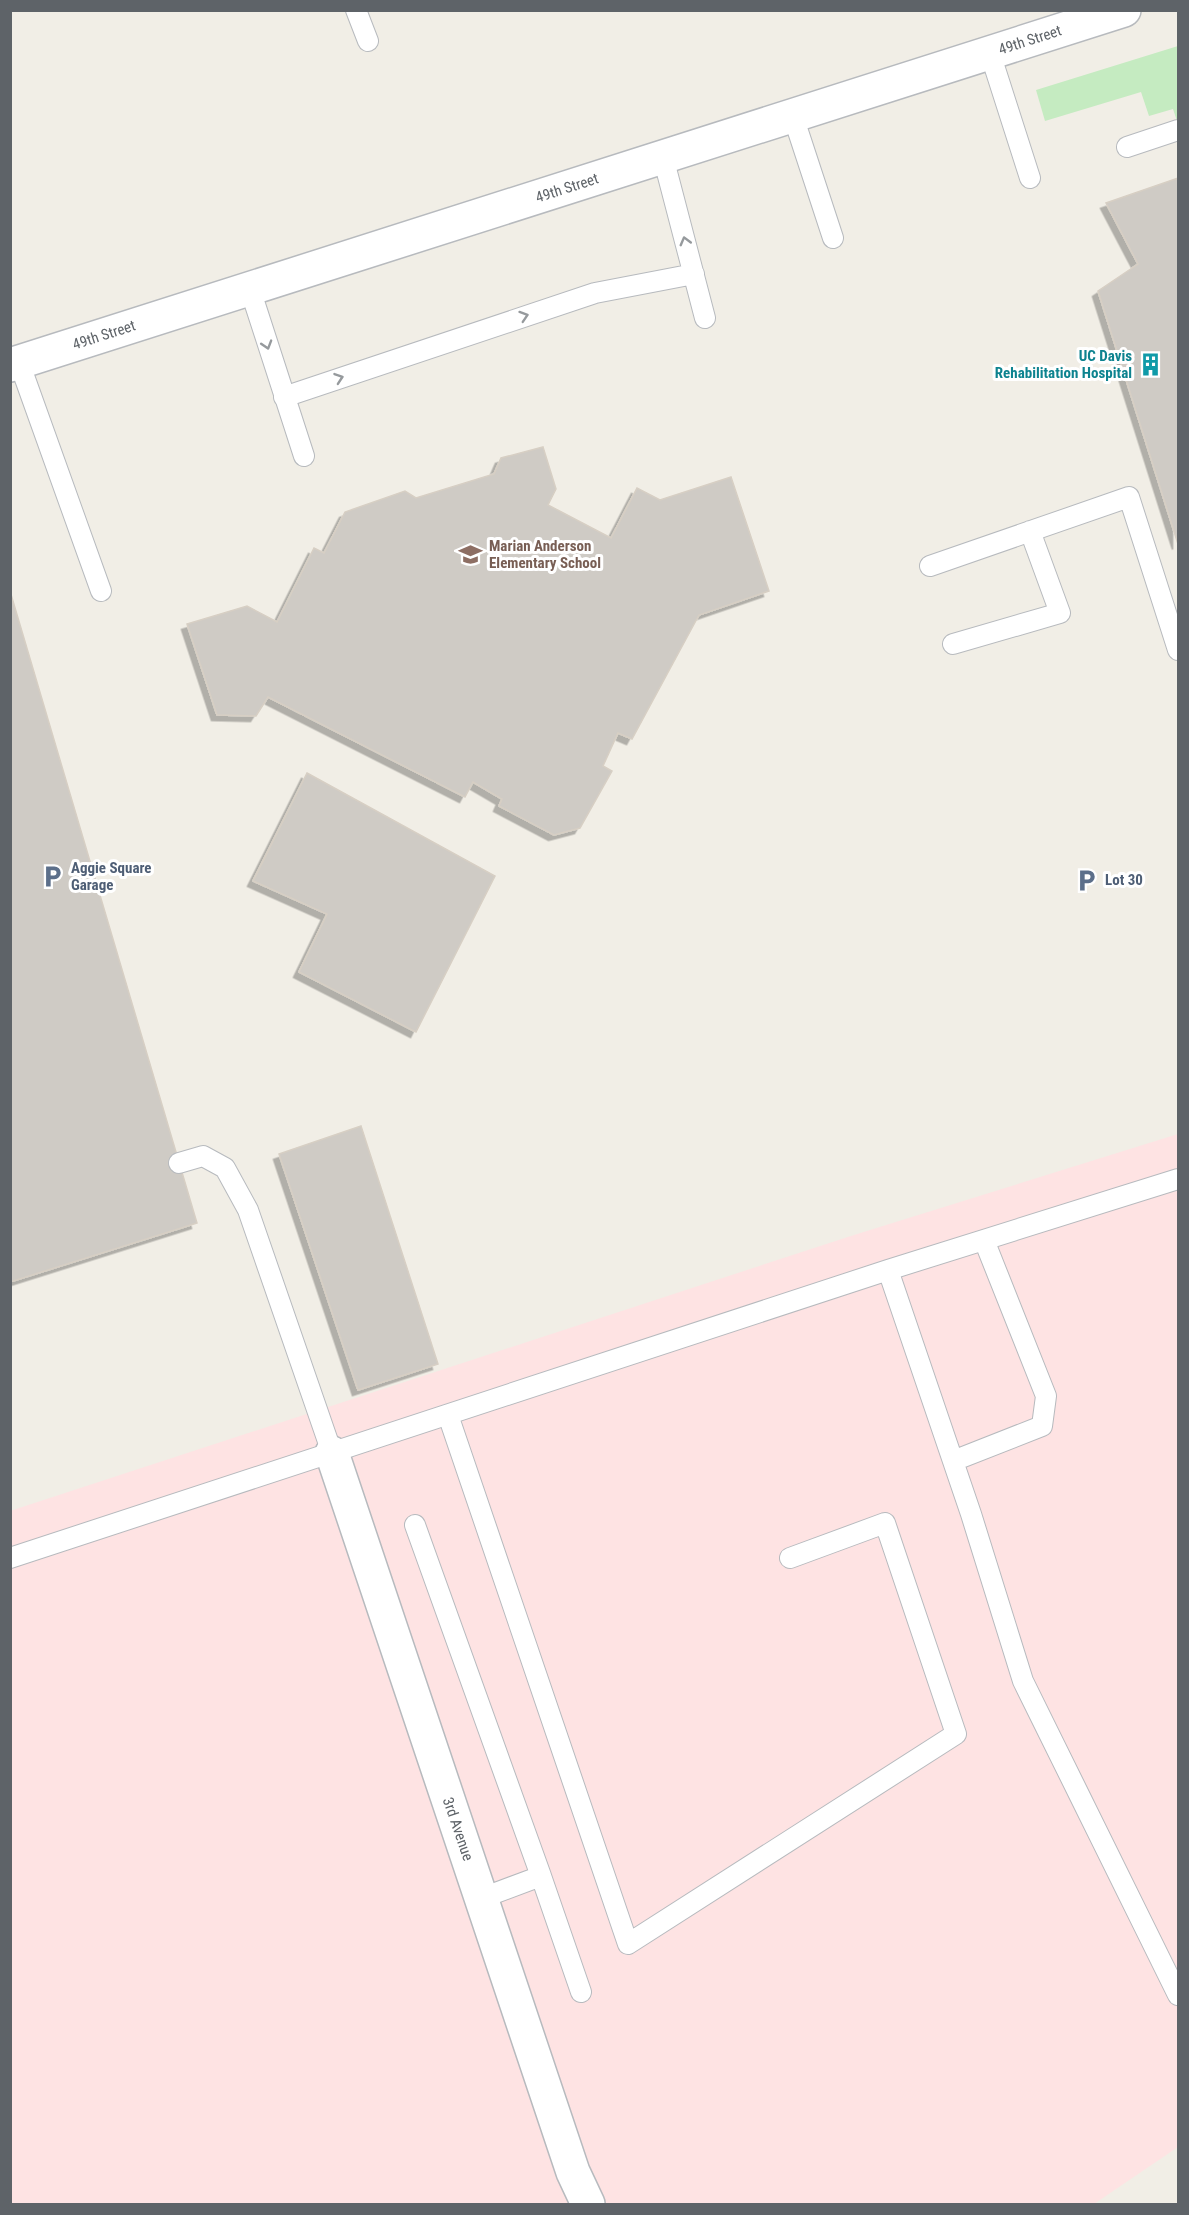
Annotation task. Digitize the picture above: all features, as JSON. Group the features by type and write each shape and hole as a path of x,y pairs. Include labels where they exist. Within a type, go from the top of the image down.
{"street":[{"name":"49th Street","path":"15,364 1124,10"},
{"name":"3rd Avenue","path":"332,1453 573,2172 588,2205"}],"lane":[{"path":"357,10 368,41"},
{"path":"990,53 1030,177"},
{"path":"794,116 832,238"},
{"path":"1126,147 1179,130"},
{"path":"663,157 705,318"},
{"path":"284,397 595,293 694,274"},
{"path":"250,289 304,456"},
{"path":"15,364 100,591"},
{"path":"930,566 1129,497 1179,650"},
{"path":"953,644 1060,613 1030,531"},
{"path":"179,1163 203,1156 225,1168 248,1210 332,1453"},
{"path":"10,1558 888,1270 1179,1179"},
{"path":"953,1461 1041,1426 1046,1396 984,1240"},
{"path":"888,1270 953,1461 1023,1681 1179,1995"},
{"path":"448,1415 628,1944 956,1734 885,1523 790,1558"},
{"path":"415,1525 581,1992"},
{"path":"482,1898 541,1876"}],"shaded area":[{"path":"1178,1134 1178,2147 1094,2204 11,2204 10,1511 854,1235"}],"green space":[{"path":"1178,46 1178,124 1173,109 1149,116 1141,92 1045,121 1036,90"}],"building":[{"name":"UC Davis Rehabilitation Hospital","path":"1178,178 1178,544 1098,291 1138,264 1106,203"},
{"path":"543,447 556,489 548,505 611,538 637,488 660,500 731,477 769,591 699,615 632,739 618,733 603,766 612,771 580,828 554,835 499,806 502,799 473,782 465,797 268,697 256,716 217,715 187,624 247,606 277,622 314,548 324,553 345,512 405,491 416,498 494,474 501,458"},
{"name":"Aggie Square Garage","path":"10,591 197,1223 10,1282"},
{"path":"307,773 495,876 416,1032 299,972 327,914 253,881"},
{"path":"361,1126 438,1364 358,1390 279,1154"}],"place":[{"name":"UC Davis Rehabilitation Hospital","path":"1150,365"},
{"name":"Marian Anderson Elementary School","path":"471,555"},
{"name":"Aggie Square Garage","path":"53,877"},
{"name":"Lot 30","path":"1087,880"}]}
